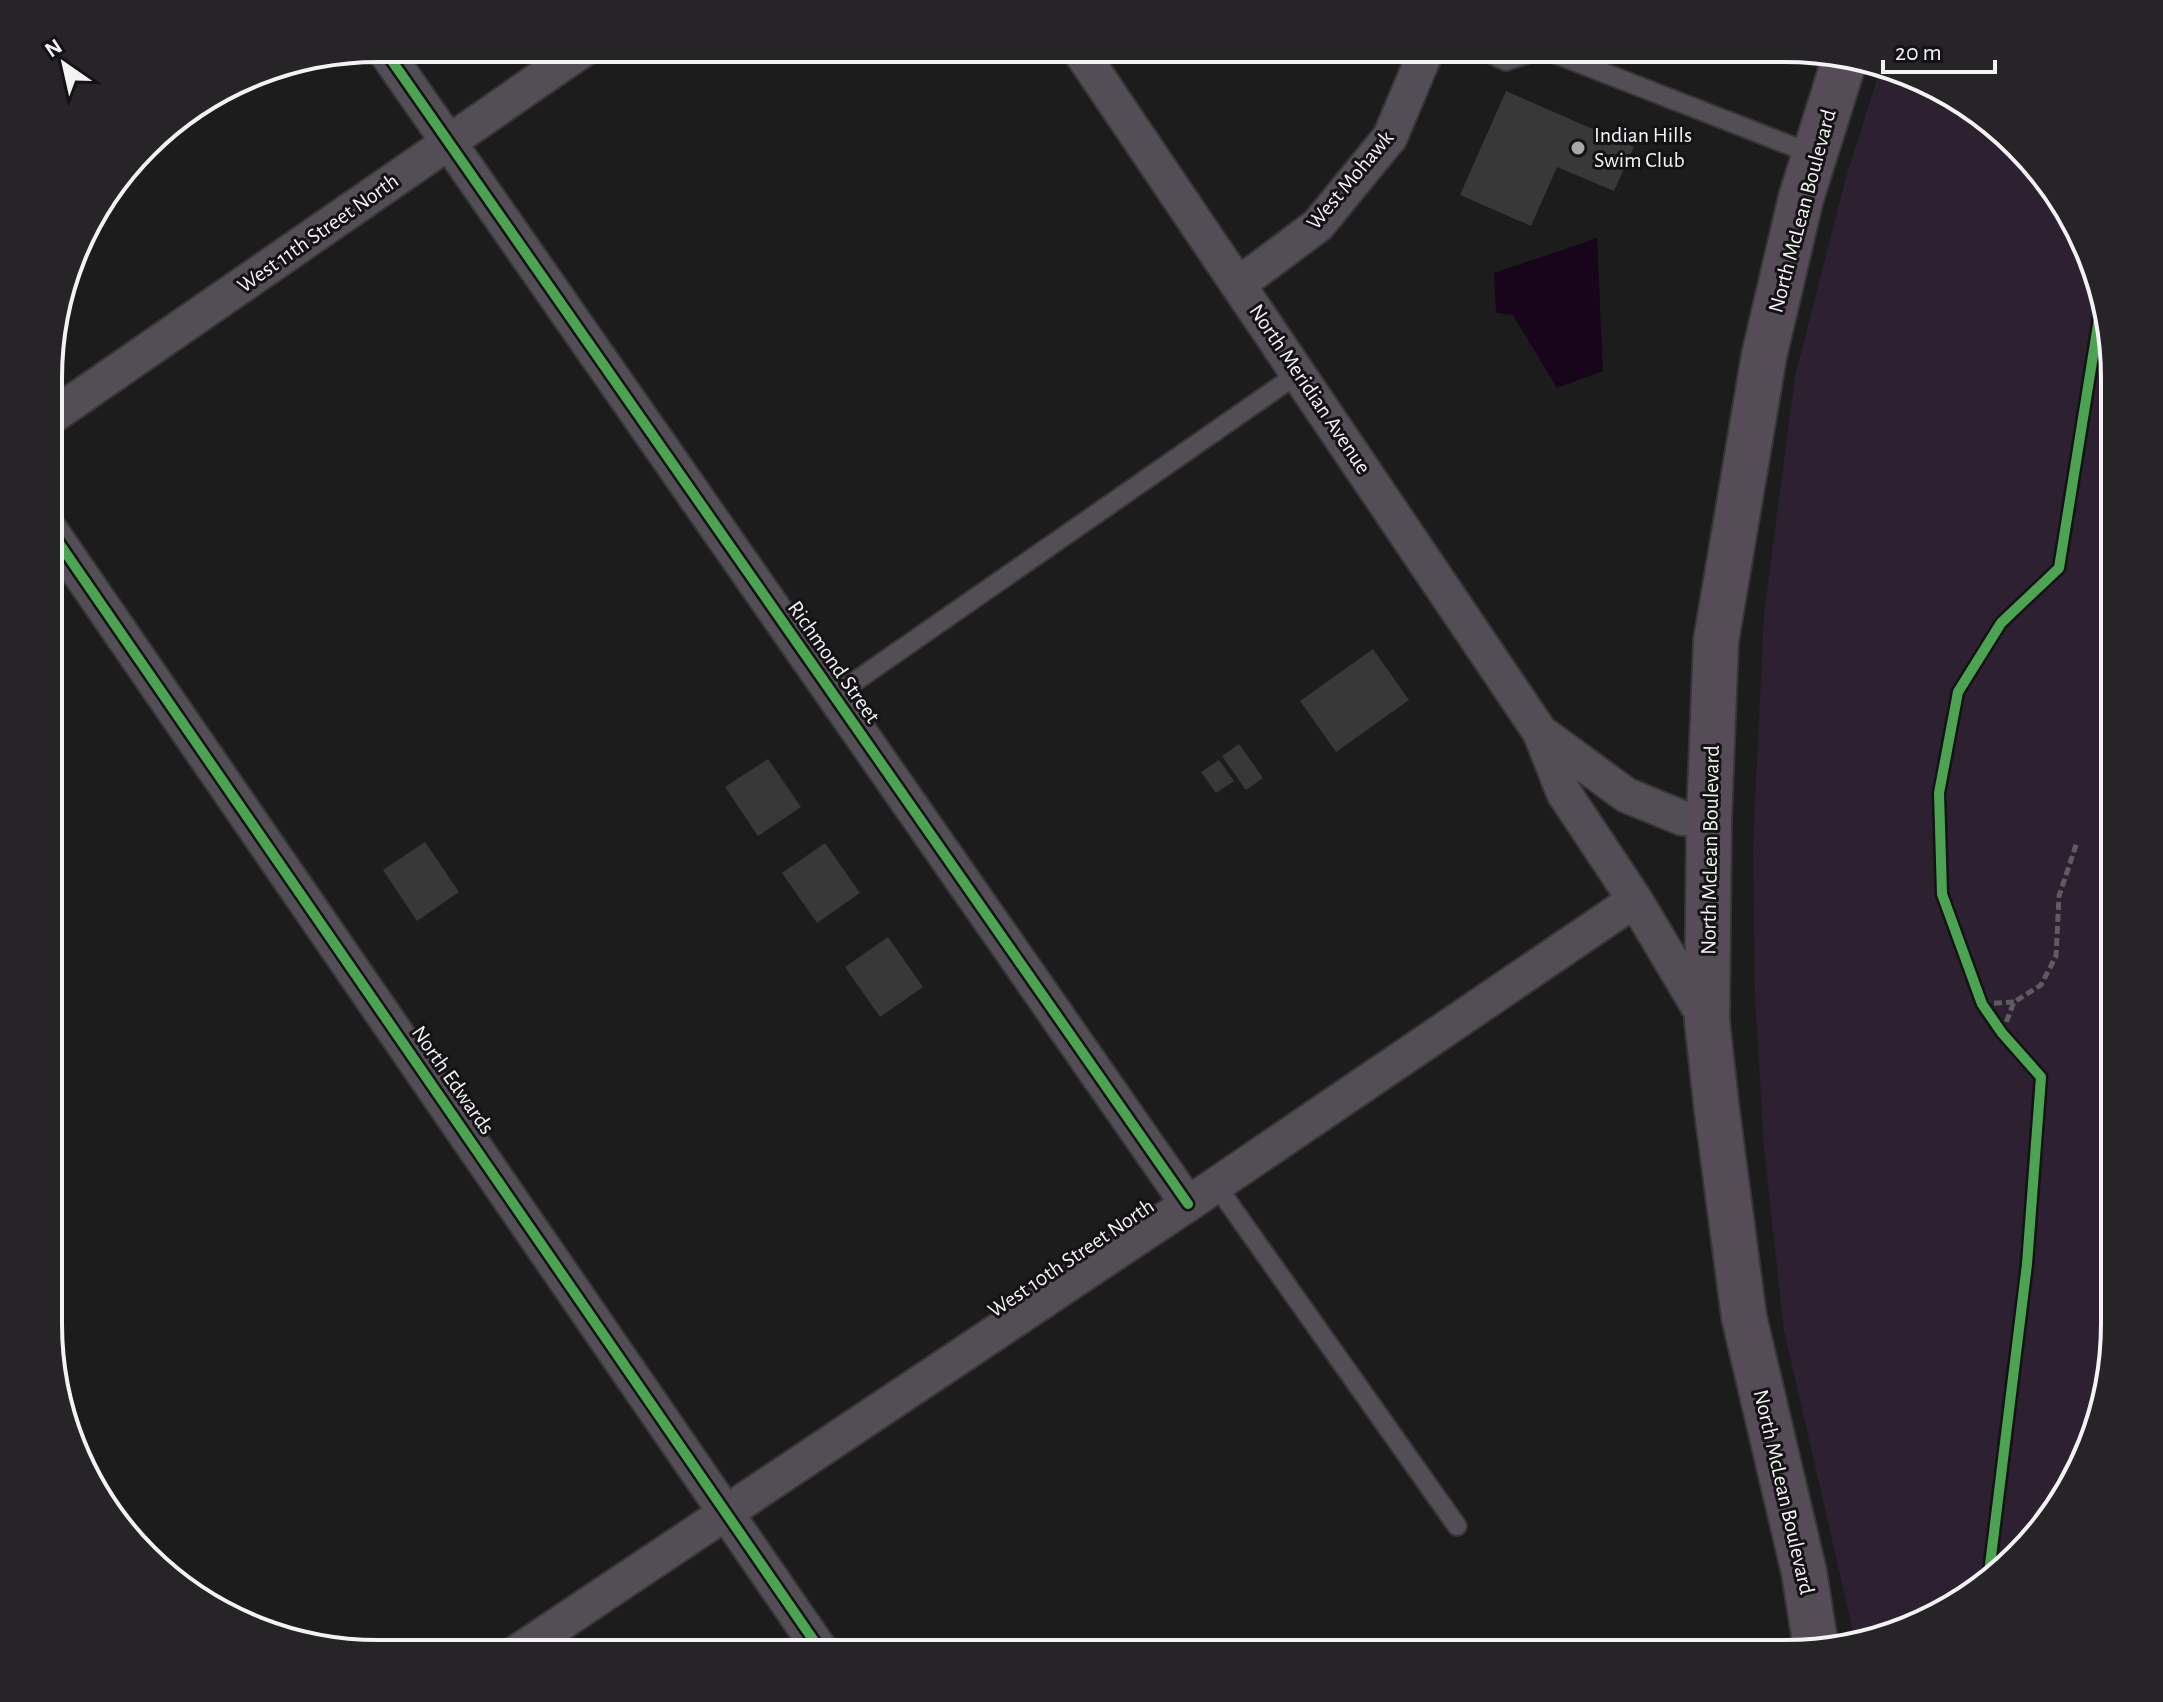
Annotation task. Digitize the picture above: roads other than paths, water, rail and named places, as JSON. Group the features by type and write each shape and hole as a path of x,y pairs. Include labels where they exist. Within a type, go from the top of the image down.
{"main road":[{"name":"North McLean Boulevard","path":"1814,1638 1804,1572 1744,1317 1707,1021 1709,819 1716,641 1764,356 1801,198 1842,67"}],"street":[{"name":"Richmond Street","path":"393,62 1188,1204"},
{"name":"West 11th Street North","path":"62,409 565,62"},
{"name":"North Meridian Avenue","path":"1088,62 1540,732 1564,793 1635,900 1707,1021"},
{"name":"West Mohawk","path":"1239,284 1318,225 1390,137 1422,62"},
{"name":"North Edwards","path":"62,547 813,1640"},
{"name":"North Meridian Avenue","path":"1540,732 1626,795 1682,818 1709,819"},
{"name":"West 10th Street North","path":"536,1640 1188,1204 1635,900"}],"lane":[{"path":"1575,62 1815,155"},
{"path":"834,696 1299,373"},
{"path":"1216,1185 1457,1526"}],"place":[{"name":"Indian Hills Swim Club","path":"1578,148"}]}
